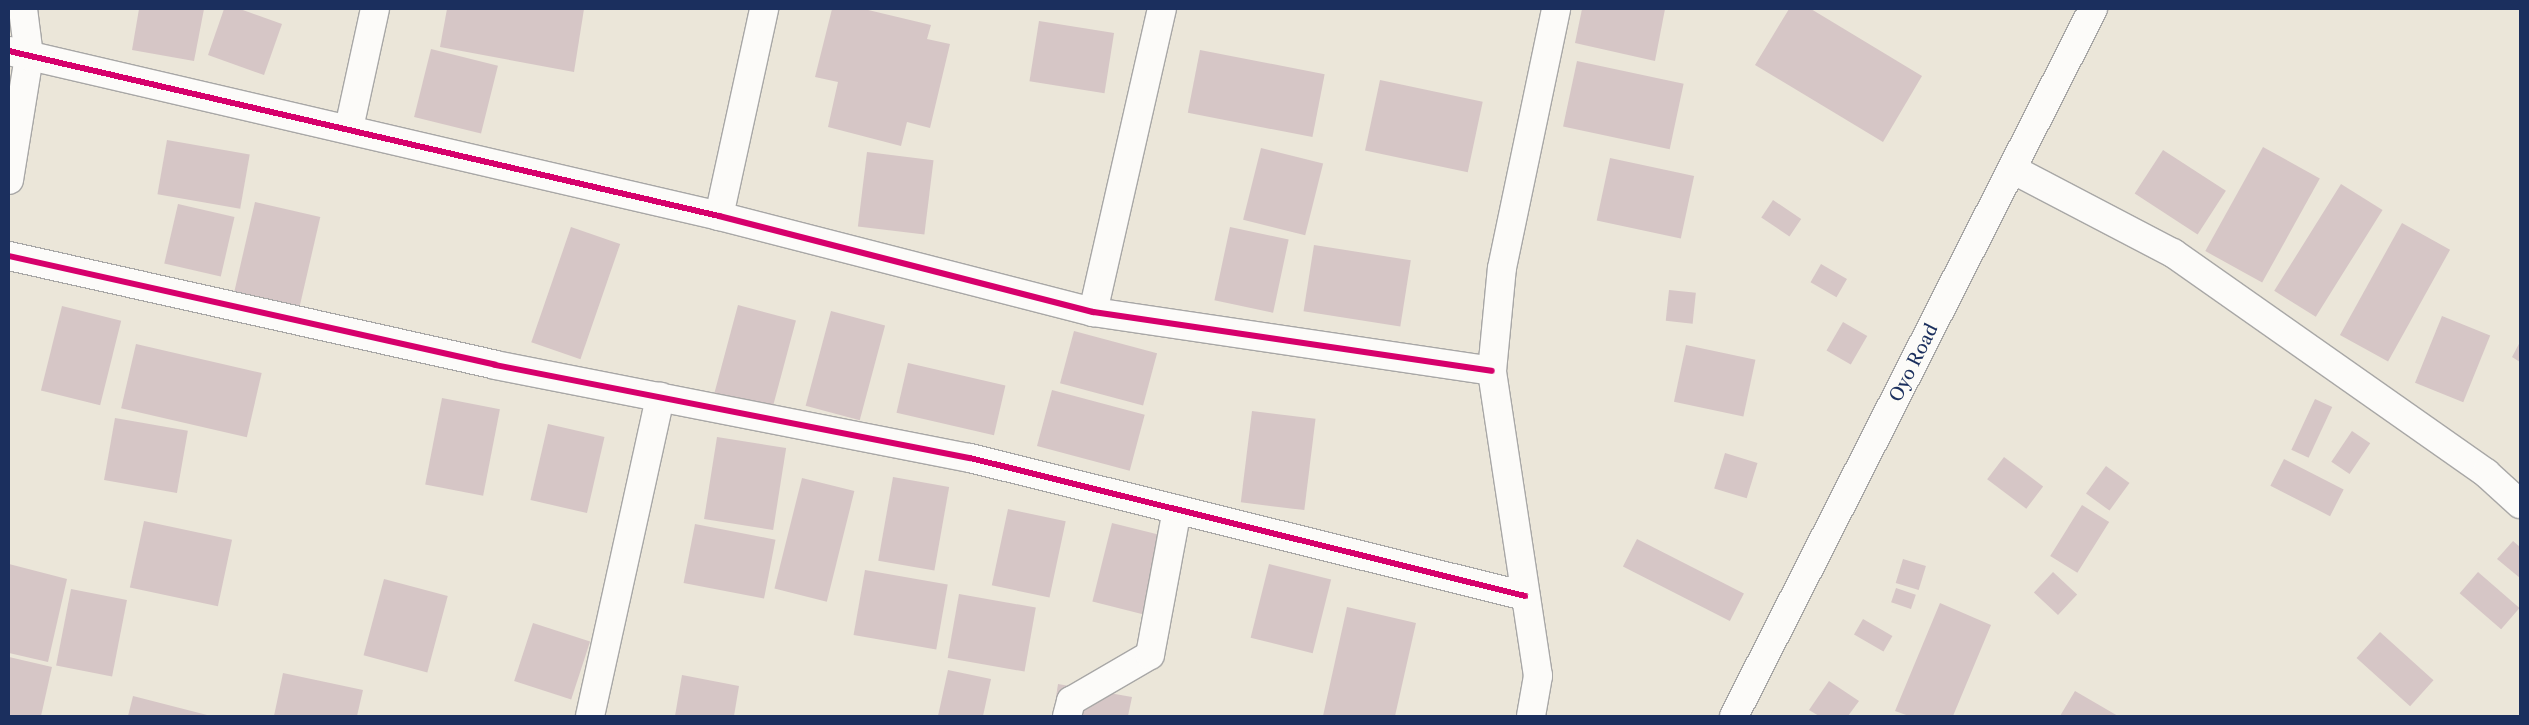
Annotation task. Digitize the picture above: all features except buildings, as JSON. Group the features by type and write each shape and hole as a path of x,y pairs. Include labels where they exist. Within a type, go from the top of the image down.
{"street":[{"path":"9,180 23,9"},
{"path":"349,128 375,9"},
{"path":"719,216 764,9"},
{"path":"1093,312 1162,9"},
{"path":"1531,716 1538,676 1492,371 1502,268 1556,9"},
{"name":"Oyo Road","path":"1734,716 2093,9"},
{"path":"19,54 349,128 719,216 1093,312 1492,371"},
{"path":"2012,169 2172,253 2486,473 2520,504"},
{"path":"9,256 660,397 970,458 1525,596"},
{"path":"590,716 660,397"},
{"path":"1067,716 1071,701 1150,655 1177,509"}],"cycle path":[{"path":"9,51 719,216 1093,312 1492,371"},
{"path":"9,256 495,365 970,458 1525,596"}]}
